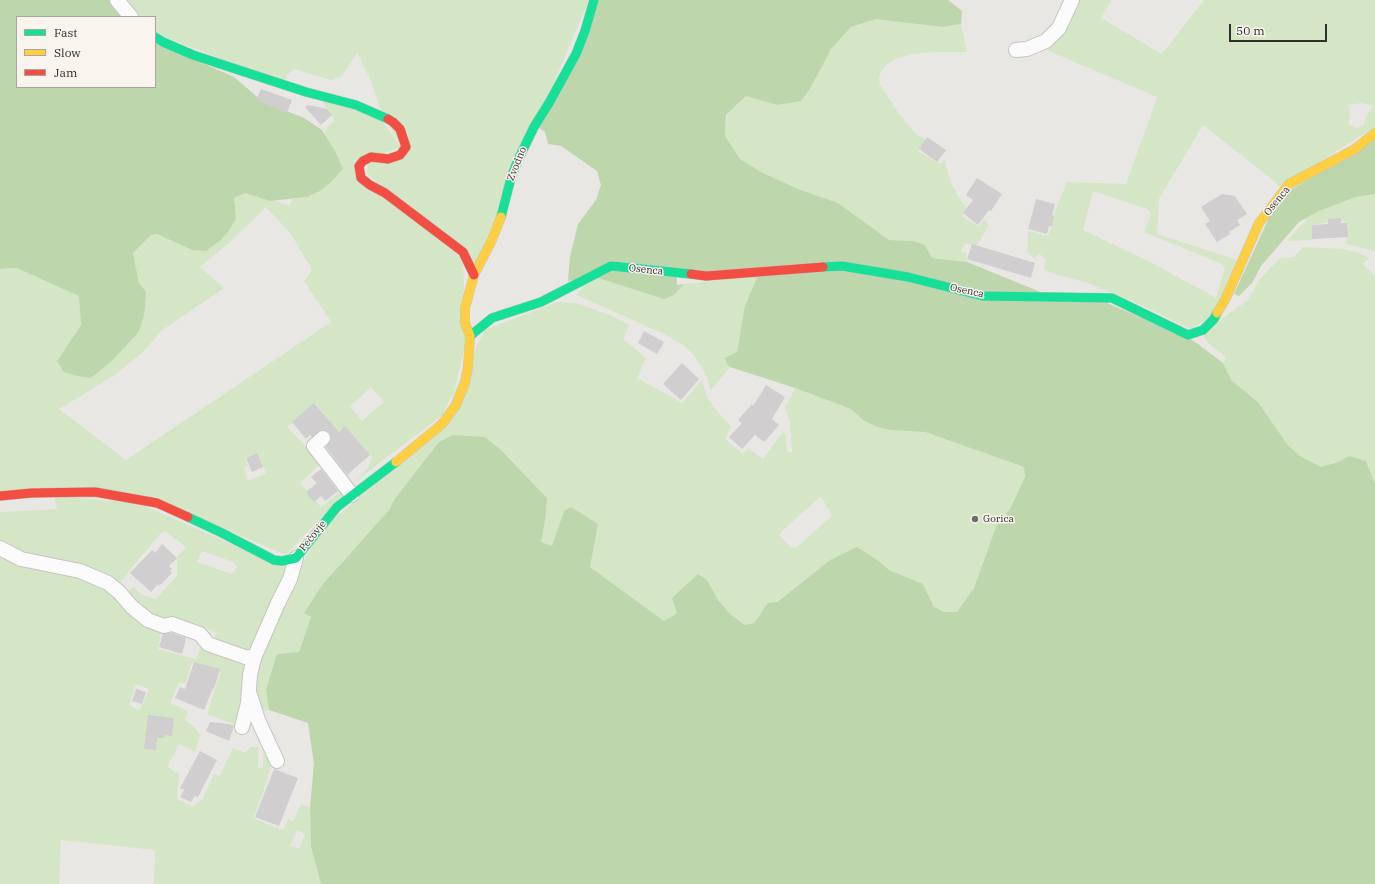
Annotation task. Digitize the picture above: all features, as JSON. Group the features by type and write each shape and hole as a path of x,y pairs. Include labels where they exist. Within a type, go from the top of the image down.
{"street":[{"path":"117,0 130,16"},
{"name":"Zvodno","path":"470,336 465,323 465,308 474,275 491,242 501,218 511,178 518,160 534,127 576,54 585,31 594,0"},
{"path":"1016,50 1028,49 1046,41 1059,28 1072,0"},
{"path":"156,38 193,55 306,92 356,105 393,122 400,129 406,141 404,151 400,155 388,160 371,157 363,161 359,166 361,178 385,193 463,252 474,275"},
{"name":"Osenca","path":"470,336 492,318 541,302 611,266 706,276 842,266 908,277 983,296 1112,298 1188,335 1202,330 1214,319 1225,300 1259,223 1289,184 1355,149 1375,132"},
{"name":"Pečovje","path":"0,496 31,493 95,492 157,503 222,533 274,560 282,561 296,558 337,507 414,448 446,419 456,405 465,383 468,367 470,336"},
{"path":"323,438 314,446 352,495"},
{"path":"0,548 21,559 80,570 108,583 119,592 132,607 148,620 164,626 172,624 200,634 208,644 246,657 254,658"},
{"path":"242,727 248,703 250,675 254,658 290,579 296,558"},
{"path":"248,691 258,720 277,761"}],"green space":[{"path":"0,0 113,0 126,16 16,16 16,88 156,88 156,42 234,77 262,101 304,118 322,130 335,151 343,169 320,191 307,197 270,201 245,193 234,198 236,219 221,240 206,251 192,250 157,234 151,235 133,253 139,283 146,292 144,316 138,333 112,361 91,378 64,372 57,361 81,325 79,296 17,268 0,269"},
{"path":"120,0 589,0 474,268 365,177 369,163 406,155 380,109 372,83 357,53 342,76 331,80 294,69 287,75 284,82 156,34 156,16 133,16"},
{"path":"596,0 948,0 962,11 961,24 942,27 876,19 851,27 831,49 810,89 801,101 777,105 746,96 726,115 725,136 740,159 761,172 798,189 838,203 889,240 913,241 925,245 932,258 967,262 1043,293 1100,300 1187,337 1223,363 1231,380 1258,402 1287,444 1300,456 1321,467 1338,462 1349,456 1366,461 1375,484 1375,884 321,884 311,847 310,807 314,764 308,723 269,710 266,690 277,654 299,652 311,617 304,613 323,584 389,510 394,500 439,442 453,435 485,437 500,449 547,498 541,542 552,546 564,511 571,507 598,524 590,567 664,621 677,613 672,598 698,574 707,580 718,600 730,614 745,625 754,623 768,603 777,602 830,560 857,547 880,562 889,570 923,584 934,607 944,612 957,612 974,588 996,527 1010,509 1025,477 1024,467 925,432 891,430 877,427 863,420 851,409 795,388 730,367 725,358 737,352 745,305 758,276 677,277 677,285 684,284 674,295 664,299 592,276 568,281 570,257 578,224 596,200 601,185 597,171 561,146 548,144 545,132 538,127"},
{"path":"1076,0 1111,0 1101,18 1162,54 1204,0 1375,0 1375,127 1279,187 1273,180 1203,125 1159,199 1157,234 1238,260 1215,314 1191,329 1132,301 1088,283 1051,273 1044,269 1046,260 1039,253 1035,259 1027,252 1028,231 1048,236 1057,206 1067,182 1126,184 1157,97 1042,48","holes":["1361,103 1373,106 1366,116 1364,125 1357,128 1349,124 1350,108 1348,105","1093,191 1147,209 1151,214 1144,232 1222,264 1225,269 1216,298 1152,263 1083,230"]},
{"path":"876,19 942,27 961,24 967,52 912,54 895,59 886,65 881,71 879,78 880,85 899,114 916,134 926,140 918,151 940,164 945,159 951,182 961,201 967,208 962,216 979,227 984,219 989,226 977,245 965,244 961,251 966,254 967,262 932,258 913,241 889,240 838,203 798,189 761,172 740,159 725,136 727,115 746,96 777,105 810,89 831,49 851,27"},
{"path":"320,98 380,118 401,147 356,164 463,256 466,343 449,410 352,484 368,468 372,457 345,427 327,440 319,431 330,421 316,404 287,427 322,463 300,483 321,507 341,491 342,495 286,555 150,497 0,492 0,269 17,268 79,295 81,325 57,361 91,378 112,361 138,333 146,292 139,283 133,253 151,235 157,234 192,250 221,240 236,219 234,198 245,193 270,201 273,200 289,206 292,199 307,197 320,191 335,151 324,133 328,126 335,121","holes":["266,207 291,234 312,270 304,281 331,322 126,460 59,409 115,375 144,351 161,331 224,288 200,267 231,241","371,387 384,402 362,421 350,406","257,453 266,473 248,481 244,467 248,466 245,458"]},
{"path":"1375,138 1375,194 1356,197 1319,211 1299,222 1261,266 1252,283 1239,296 1234,294 1278,198"},
{"path":"1375,194 1375,251 1346,244 1348,225 1341,220 1313,225 1313,240 1287,241 1306,221 1306,218 1319,211 1356,197"},
{"path":"1303,247 1344,249 1359,253 1369,258 1363,264 1375,276 1375,484 1366,461 1349,456 1338,462 1321,467 1300,456 1287,444 1258,402 1231,380 1223,363 1226,357 1208,343 1203,335 1248,300 1259,280 1280,258 1294,257"},
{"path":"592,276 674,295 684,284 758,276 745,305 737,352 727,364 730,367 711,390 705,373 694,355 685,346 664,334 576,295"},
{"path":"557,302 576,303 612,316 629,325 623,339 646,358 637,378 682,403 702,380 707,397 731,427 725,439 743,454 748,448 763,459 783,432 786,435 787,452 792,452 790,421 785,409 795,388 851,409 863,420 891,430 925,432 1024,467 1025,477 1010,509 996,527 974,588 957,612 944,612 934,607 923,584 889,570 880,562 830,560 759,615 754,623 745,625 730,614 718,600 707,580 677,613 664,621 590,567 564,511 552,546 540,542 546,514 547,498 500,449 485,437 394,500 389,510 343,561 305,613 311,617 299,652 266,690 269,710 258,712 253,679 256,662 293,580 323,528 430,439 485,330","holes":["821,496 832,516 797,547 791,548 779,534"]},
{"path":"54,496 138,503 286,568 288,577 254,646 249,651 213,643 216,633 197,624 190,629 164,624 128,596 129,591 134,587 142,595 156,599 177,576 177,557 186,547 165,531 159,535 118,586 37,560 0,544 0,512 57,509","holes":["202,551 233,562 237,566 232,574 197,562"]},
{"path":"0,551 90,578 161,631 158,649 196,659 202,645 248,661 244,693 237,725 207,714 221,671 192,663 185,684 179,682 170,703 188,711 185,720 196,728 200,736 195,752 179,744 167,767 180,774 177,799 192,806 202,800 214,774 220,776 233,748 246,753 250,747 258,747 258,769 263,767 264,744 271,765 265,787 253,818 283,830 288,819 293,821 301,804 310,807 311,847 321,884 154,884 155,850 61,840 59,884 0,884","holes":["136,684 149,689 140,710 129,705","297,830 305,834 299,849 290,846"]}],"building":[{"path":"261,89 292,100 287,113 256,100"},
{"path":"308,105 327,109 332,115 321,125 305,107"},
{"path":"927,137 946,150 937,162 919,149"},
{"path":"977,178 1002,194 991,211 989,210 978,225 963,213 973,200 966,195"},
{"path":"1222,194 1235,196 1247,214 1237,220 1240,225 1229,232 1230,234 1217,242 1205,224 1210,221 1201,207"},
{"path":"1036,199 1055,204 1052,215 1054,216 1052,226 1049,226 1047,234 1028,229"},
{"path":"1341,218 1341,223 1347,223 1348,237 1312,239 1312,225 1328,224 1328,219"},
{"path":"972,244 1035,263 1031,278 967,259"},
{"path":"644,331 664,342 657,354 638,343"},
{"path":"682,363 699,379 681,400 663,384"},
{"path":"766,385 785,397 772,419 779,425 764,442 755,435 742,449 729,437 742,423 738,420 752,404 753,406"},
{"path":"314,403 339,432 345,426 370,455 347,475 326,447 331,440 329,432 321,430 312,437 310,435 306,439 292,422"},
{"path":"257,453 263,467 252,472 246,458"},
{"path":"321,469 338,491 325,501 321,496 314,502 306,492 317,483 311,477"},
{"path":"162,544 177,558 169,566 172,569 170,571 172,573 159,586 158,584 151,592 130,573 152,550 155,553"},
{"path":"172,633 186,638 182,654 159,647 163,634"},
{"path":"194,662 220,669 214,689 213,688 204,710 175,698 180,687 185,689"},
{"path":"136,689 146,692 142,704 132,701"},
{"path":"148,715 174,718 172,736 165,735 164,738 157,738 156,750 144,749"},
{"path":"210,722 234,726 229,741 206,731"},
{"path":"200,751 217,760 198,797 195,796 191,802 180,797 184,790 180,788"},
{"path":"274,769 298,778 279,826 255,817"}],"traffic: fast":[{"path":"501,217 511,178 518,160 534,127 576,54 585,31 594,0"},
{"path":"156,38 193,55 306,92 356,105 388,119"},
{"path":"470,336 492,318 541,302 611,266 691,274"},
{"path":"823,267 842,266 908,277 983,296 1112,298 1188,335 1203,330 1214,319 1217,313"},
{"path":"188,517 274,560 282,561 296,558 337,507 396,462"}],"traffic: slow":[{"path":"1217,313 1225,300 1259,223 1289,184 1355,149 1375,133"},
{"path":"396,462 442,424 456,405 465,383 468,367 470,336 465,323 465,308 474,275 491,242 501,217"}],"traffic: jam":[{"path":"388,119 400,129 406,147 400,155 388,159 371,157 363,161 359,166 361,178 385,193 463,252 474,275"},
{"path":"691,274 706,276 823,267"},
{"path":"0,496 31,493 95,492 157,503 188,517"}],"place":[{"name":"Gorica","path":"975,519"}]}
